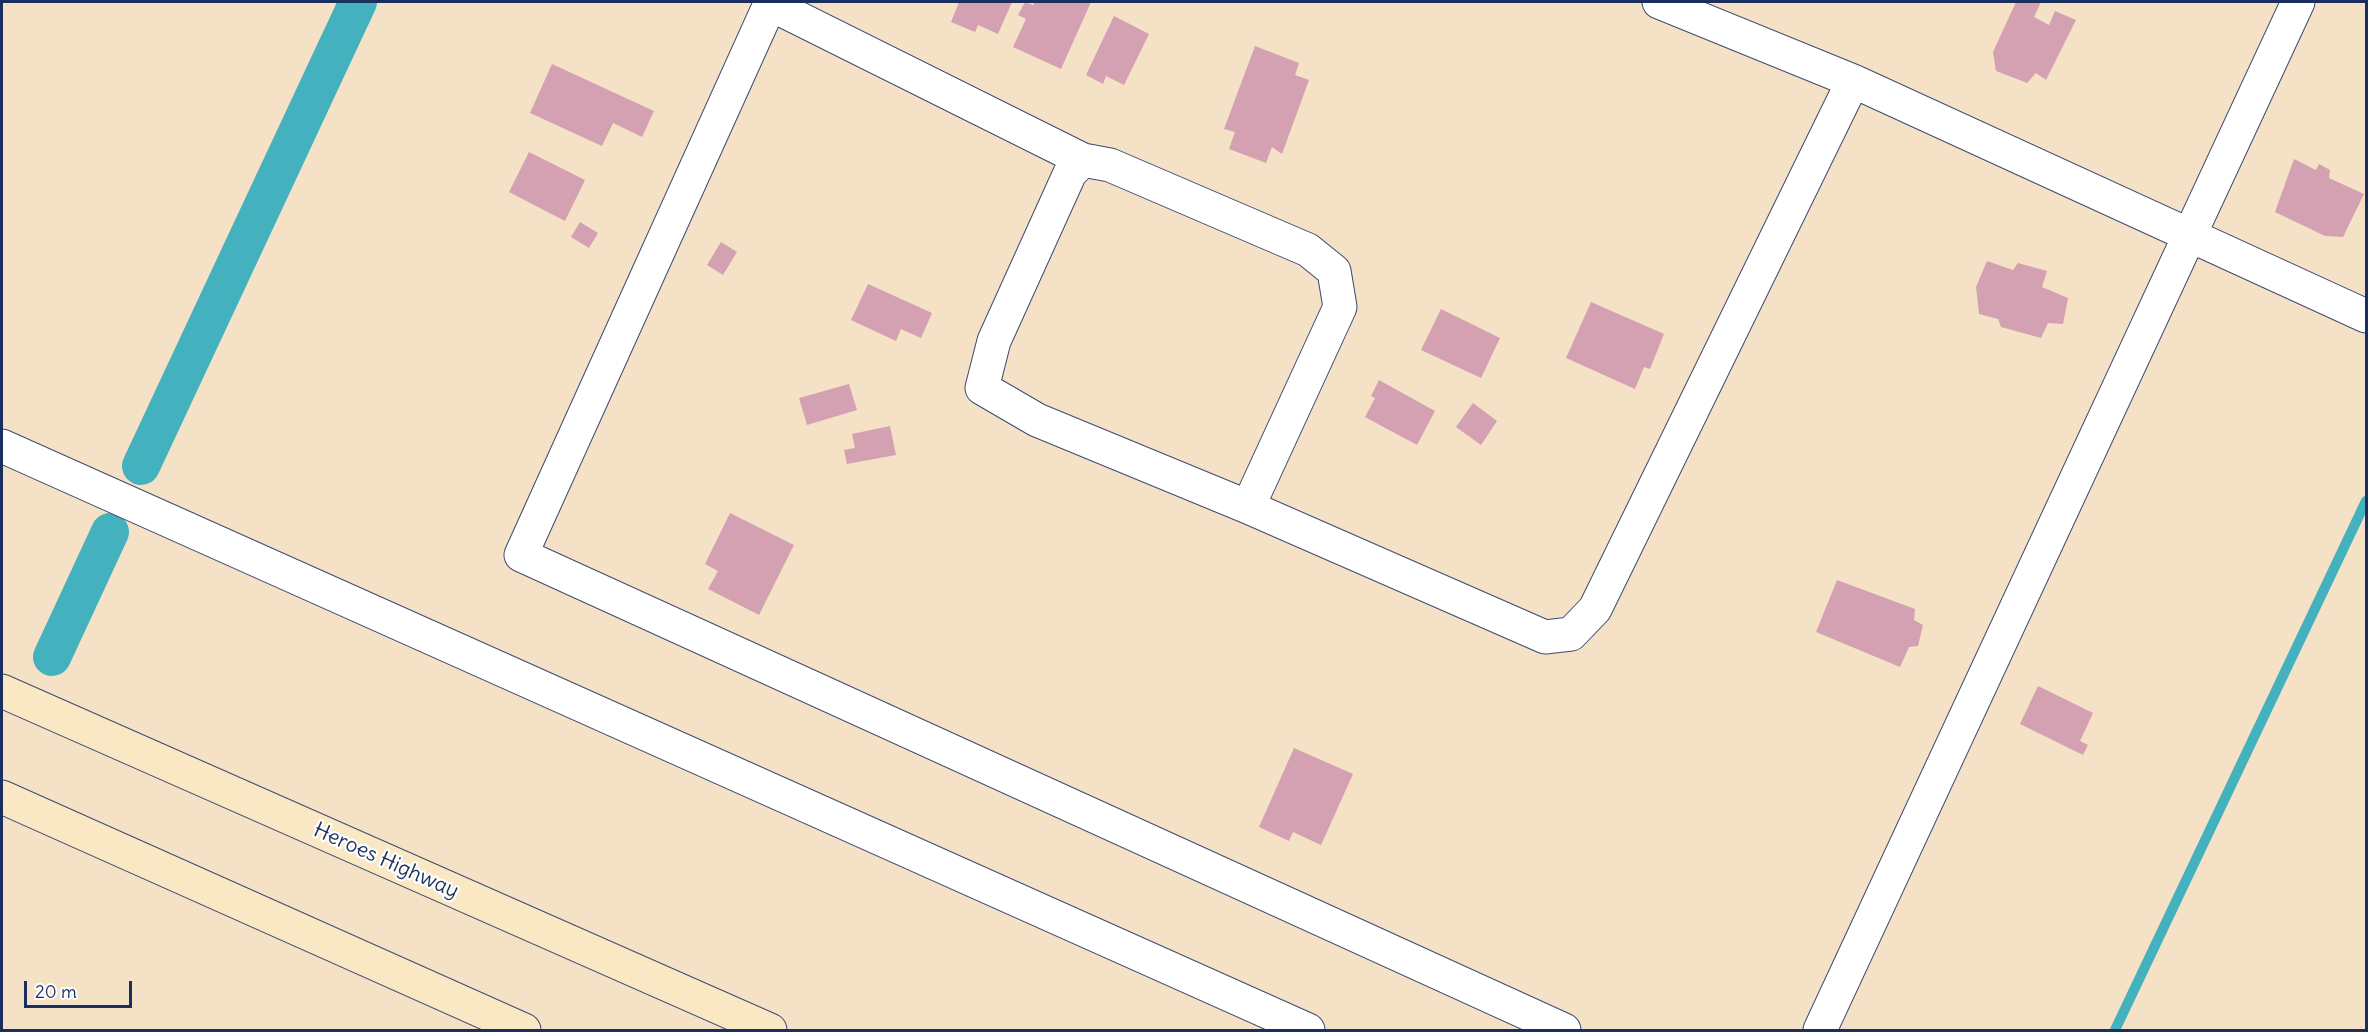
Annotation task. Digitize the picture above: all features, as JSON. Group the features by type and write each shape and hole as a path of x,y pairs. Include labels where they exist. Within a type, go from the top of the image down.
{"main road":[{"name":"Heroes Highway","path":"2,691 770,1030"},
{"path":"2,797 525,1030"}],"street":[{"path":"1659,2 1853,81 2367,316"},
{"path":"1820,1030 2298,2"},
{"path":"1248,507 1340,308 1334,271 1308,250 1110,165 1083,160 770,3 521,555 1564,1030"},
{"path":"1083,160 1070,173 994,341 982,388 1037,420 1248,507 1545,637 1571,634 1595,609 1853,81"},
{"path":"2,446 1308,1030"}],"building":[{"path":"959,2 1012,2 998,34 978,25 975,32 951,22"},
{"path":"1025,2 1033,5 1035,2 1091,2 1061,69 1013,47 1026,19 1018,15"},
{"path":"2016,2 2041,2 2034,17 2049,25 2055,11 2076,20 2046,80 2036,73 2027,83 1996,71 1993,52"},
{"path":"1114,16 1149,34 1124,85 1106,76 1103,84 1086,75"},
{"path":"1255,46 1299,63 1295,75 1309,80 1282,154 1272,147 1266,163 1229,149 1235,132 1224,129"},
{"path":"552,64 654,111 642,137 613,123 602,146 530,113"},
{"path":"529,152 585,180 565,221 509,192"},
{"path":"2294,159 2316,170 2319,164 2330,170 2329,178 2364,194 2343,237 2325,236 2275,212"},
{"path":"580,222 598,233 589,248 571,237"},
{"path":"721,242 737,252 723,275 707,265"},
{"path":"1987,261 2013,270 2018,263 2047,271 2042,287 2068,298 2063,324 2048,323 2041,338 2001,327 1998,319 1979,314 1976,287"},
{"path":"868,284 932,313 921,338 901,329 896,341 851,320"},
{"path":"1591,302 1664,334 1650,369 1644,367 1635,389 1566,358"},
{"path":"1441,309 1500,338 1481,378 1421,350"},
{"path":"1379,380 1435,411 1417,445 1365,417 1375,398 1371,396"},
{"path":"849,384 857,410 807,425 799,398"},
{"path":"1473,403 1497,421 1481,445 1456,427"},
{"path":"890,426 896,455 847,464 844,450 855,448 852,434"},
{"path":"730,513 794,545 759,615 708,589 718,571 705,564"},
{"path":"1837,580 1915,609 1914,620 1923,625 1918,646 1909,647 1900,667 1816,632"},
{"path":"2038,686 2093,713 2080,741 2088,745 2083,755 2020,724"},
{"path":"1294,748 1353,774 1321,845 1293,832 1289,841 1259,827"}],"waterway":[{"path":"141,466 358,2"},
{"path":"2115,1030 2366,501"},
{"path":"52,657 110,532"}]}
